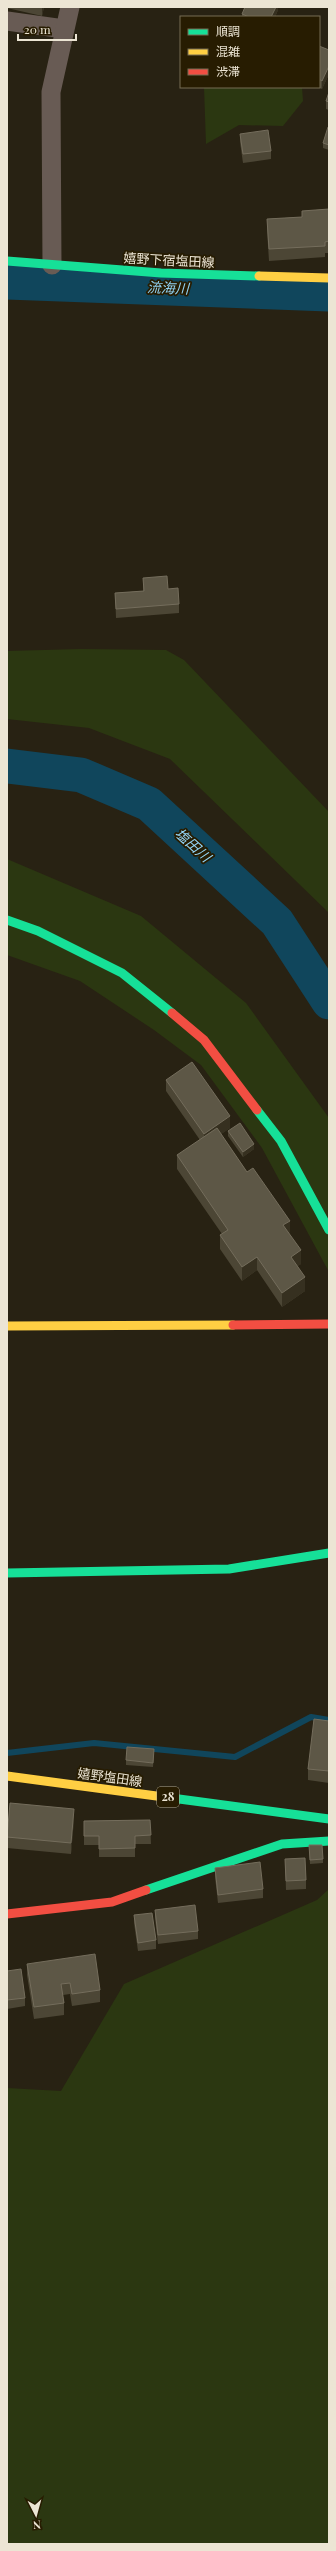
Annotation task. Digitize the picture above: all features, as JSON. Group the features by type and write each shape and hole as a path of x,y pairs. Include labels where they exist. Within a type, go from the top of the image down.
{"street":[{"path":"52,265 51,92 70,7"},
{"path":"7,21 64,29"},
{"name":"嬉野下宿塩田線","path":"7,261 244,277 329,278"},
{"path":"7,920 38,931 122,974 204,1040 281,1141 329,1230"},
{"path":"7,1326 329,1324"},
{"path":"7,1573 230,1569 329,1553"},
{"name":"嬉野塩田線","path":"7,1776 329,1819"},
{"path":"7,1914 112,1902 282,1844 329,1840"}],"green space":[{"path":"204,88 302,88 303,101 283,126 239,125 206,144"},
{"path":"81,649 166,650 184,660 329,812 329,913 170,759 89,728 7,719 7,651"},
{"path":"7,859 141,916 246,1003 329,1118 329,1272 262,1148 201,1065 154,1030 80,981 7,955"},
{"path":"329,1889 329,2544 7,2544 7,2088 61,2091 124,1984 317,1900"}],"building":[{"path":"245,7 276,7 272,16 247,16 242,14"},
{"path":"320,46 329,50 329,66 322,81 320,80"},
{"path":"329,92 329,102 326,101"},
{"path":"328,127 329,128 329,145 323,143"},
{"path":"268,130 271,151 243,154 240,134"},
{"path":"329,209 329,241 325,242 325,246 269,249 267,219 302,217 302,211"},
{"path":"167,576 168,589 178,588 179,604 116,609 115,593 144,591 143,578"},
{"path":"192,1062 230,1116 204,1134 166,1080"},
{"path":"240,1123 254,1144 243,1152 228,1131"},
{"path":"217,1128 247,1172 253,1168 290,1221 283,1225 301,1250 291,1257 305,1277 282,1293 257,1257 242,1267 220,1235 228,1230 177,1155"},
{"path":"314,1719 329,1721 329,1771 308,1769"},
{"path":"127,1747 154,1749 153,1763 126,1760"},
{"path":"10,1803 74,1809 71,1843 7,1837"},
{"path":"150,1820 151,1835 135,1836 135,1848 99,1849 99,1836 84,1836 84,1821"},
{"path":"309,1845 322,1845 323,1859 310,1860"},
{"path":"305,1858 306,1880 286,1881 285,1859"},
{"path":"260,1862 263,1889 218,1895 215,1868"},
{"path":"195,1905 198,1931 158,1935 155,1910"},
{"path":"152,1913 156,1940 138,1943 134,1915"},
{"path":"95,1954 100,1990 72,1994 70,1983 61,1984 64,2003 34,2007 27,1964"},
{"path":"21,1969 25,1998 7,2000 7,1971"}],"waterway":[{"name":"流海川","path":"7,282 329,294"},
{"name":"塩田川","path":"7,766 81,775 149,804 277,922 329,1002"},
{"path":"7,1753 94,1743 235,1757 311,1717 329,1720"}],"traffic: fast":[{"path":"7,261 161,273 259,276"},
{"path":"7,920 38,931 122,973 172,1013"},
{"path":"257,1110 281,1141 329,1230"},
{"path":"7,1573 229,1569 329,1553"},
{"path":"164,1797 329,1819"},
{"path":"146,1890 282,1844 329,1841"}],"traffic: slow":[{"path":"259,276 329,278"},
{"path":"7,1326 233,1325"},
{"path":"7,1776 164,1797"}],"traffic: jam":[{"path":"172,1013 204,1040 257,1110"},
{"path":"233,1325 329,1324"},
{"path":"7,1914 112,1902 146,1890"}]}
